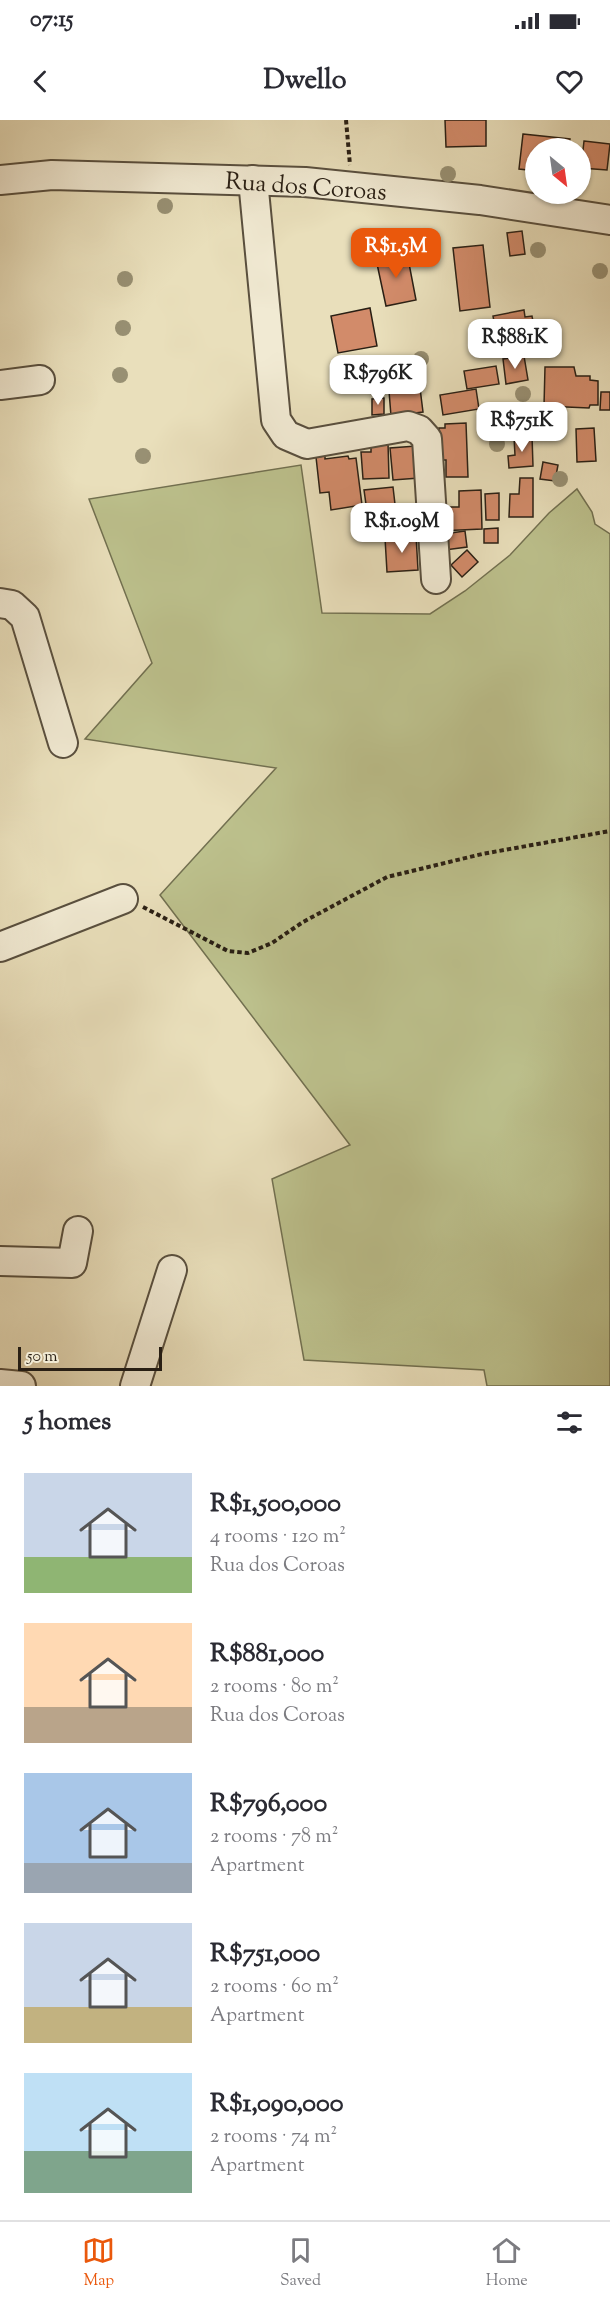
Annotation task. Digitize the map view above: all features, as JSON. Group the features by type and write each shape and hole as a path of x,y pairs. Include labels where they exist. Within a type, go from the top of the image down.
{"street":[{"name":"Rua dos Coroas","path":"0,180 52,175 253,180 480,200 610,220"},
{"path":"253,180 276,420 286,435 307,444 408,426 419,429 427,439 436,579"},
{"path":"0,385 40,380"},
{"path":"0,603 12,605 25,617 63,743"},
{"path":"0,947 123,899"},
{"path":"0,1261 72,1263 78,1232"},
{"path":"135,1386 172,1270"},
{"path":"0,1384 21,1386"}],"path":[{"path":"346,120 352,187"},
{"path":"123,899 228,951 248,953 272,943 303,922 387,877 482,854 610,831"}],"green space":[{"path":"301,465 322,613 430,614 465,591 510,555 549,513 577,489 592,512 595,524 610,534 610,1386 487,1386 484,1370 304,1360 272,1179 350,1145 160,895 276,768 85,739 152,663 89,499"}],"building":[{"path":"445,120 486,120 486,146 446,147"},
{"path":"523,134 561,138 525,138 525,170 519,169"},
{"path":"591,142 610,144 607,170 591,169"},
{"path":"522,231 525,254 510,256 507,233"},
{"path":"483,245 490,307 460,311 453,248"},
{"path":"407,253 416,300 386,306 376,259"},
{"path":"370,308 377,346 338,353 331,316"},
{"path":"524,310 525,317 532,316 537,342 499,349 493,316"},
{"path":"524,356 528,380 506,384 503,359"},
{"path":"496,366 499,384 467,389 464,371"},
{"path":"545,367 574,367 576,376 590,376 590,380 598,381 598,405 590,405 589,408 544,406"},
{"path":"420,388 423,412 391,416 389,391"},
{"path":"476,389 479,409 443,415 440,395"},
{"path":"601,392 610,392 610,410 600,410"},
{"path":"384,398 384,414 372,415 372,399"},
{"path":"533,420 534,432 513,433 512,422"},
{"path":"466,423 468,477 446,477 446,460 440,460 439,428 445,428 445,424"},
{"path":"594,428 596,461 577,462 576,429"},
{"path":"532,436 533,466 509,468 508,456 515,455 514,437"},
{"path":"388,443 389,478 363,479 361,452 371,452 371,444"},
{"path":"416,446 419,478 393,480 390,448"},
{"path":"325,456 325,459 348,456 349,459 356,458 362,505 331,510 329,492 320,493 316,457"},
{"path":"543,462 558,465 555,481 540,479"},
{"path":"520,478 533,478 533,517 509,517 510,494 519,494"},
{"path":"393,487 398,530 370,533 364,490"},
{"path":"481,490 482,529 438,531 437,507 459,507 459,491"},
{"path":"499,493 499,520 486,520 485,494"},
{"path":"498,528 498,543 484,543 484,529"},
{"path":"465,531 467,547 445,550 443,534"},
{"path":"416,535 418,570 387,572 385,538"},
{"path":"467,550 478,562 462,577 451,565"}]}
